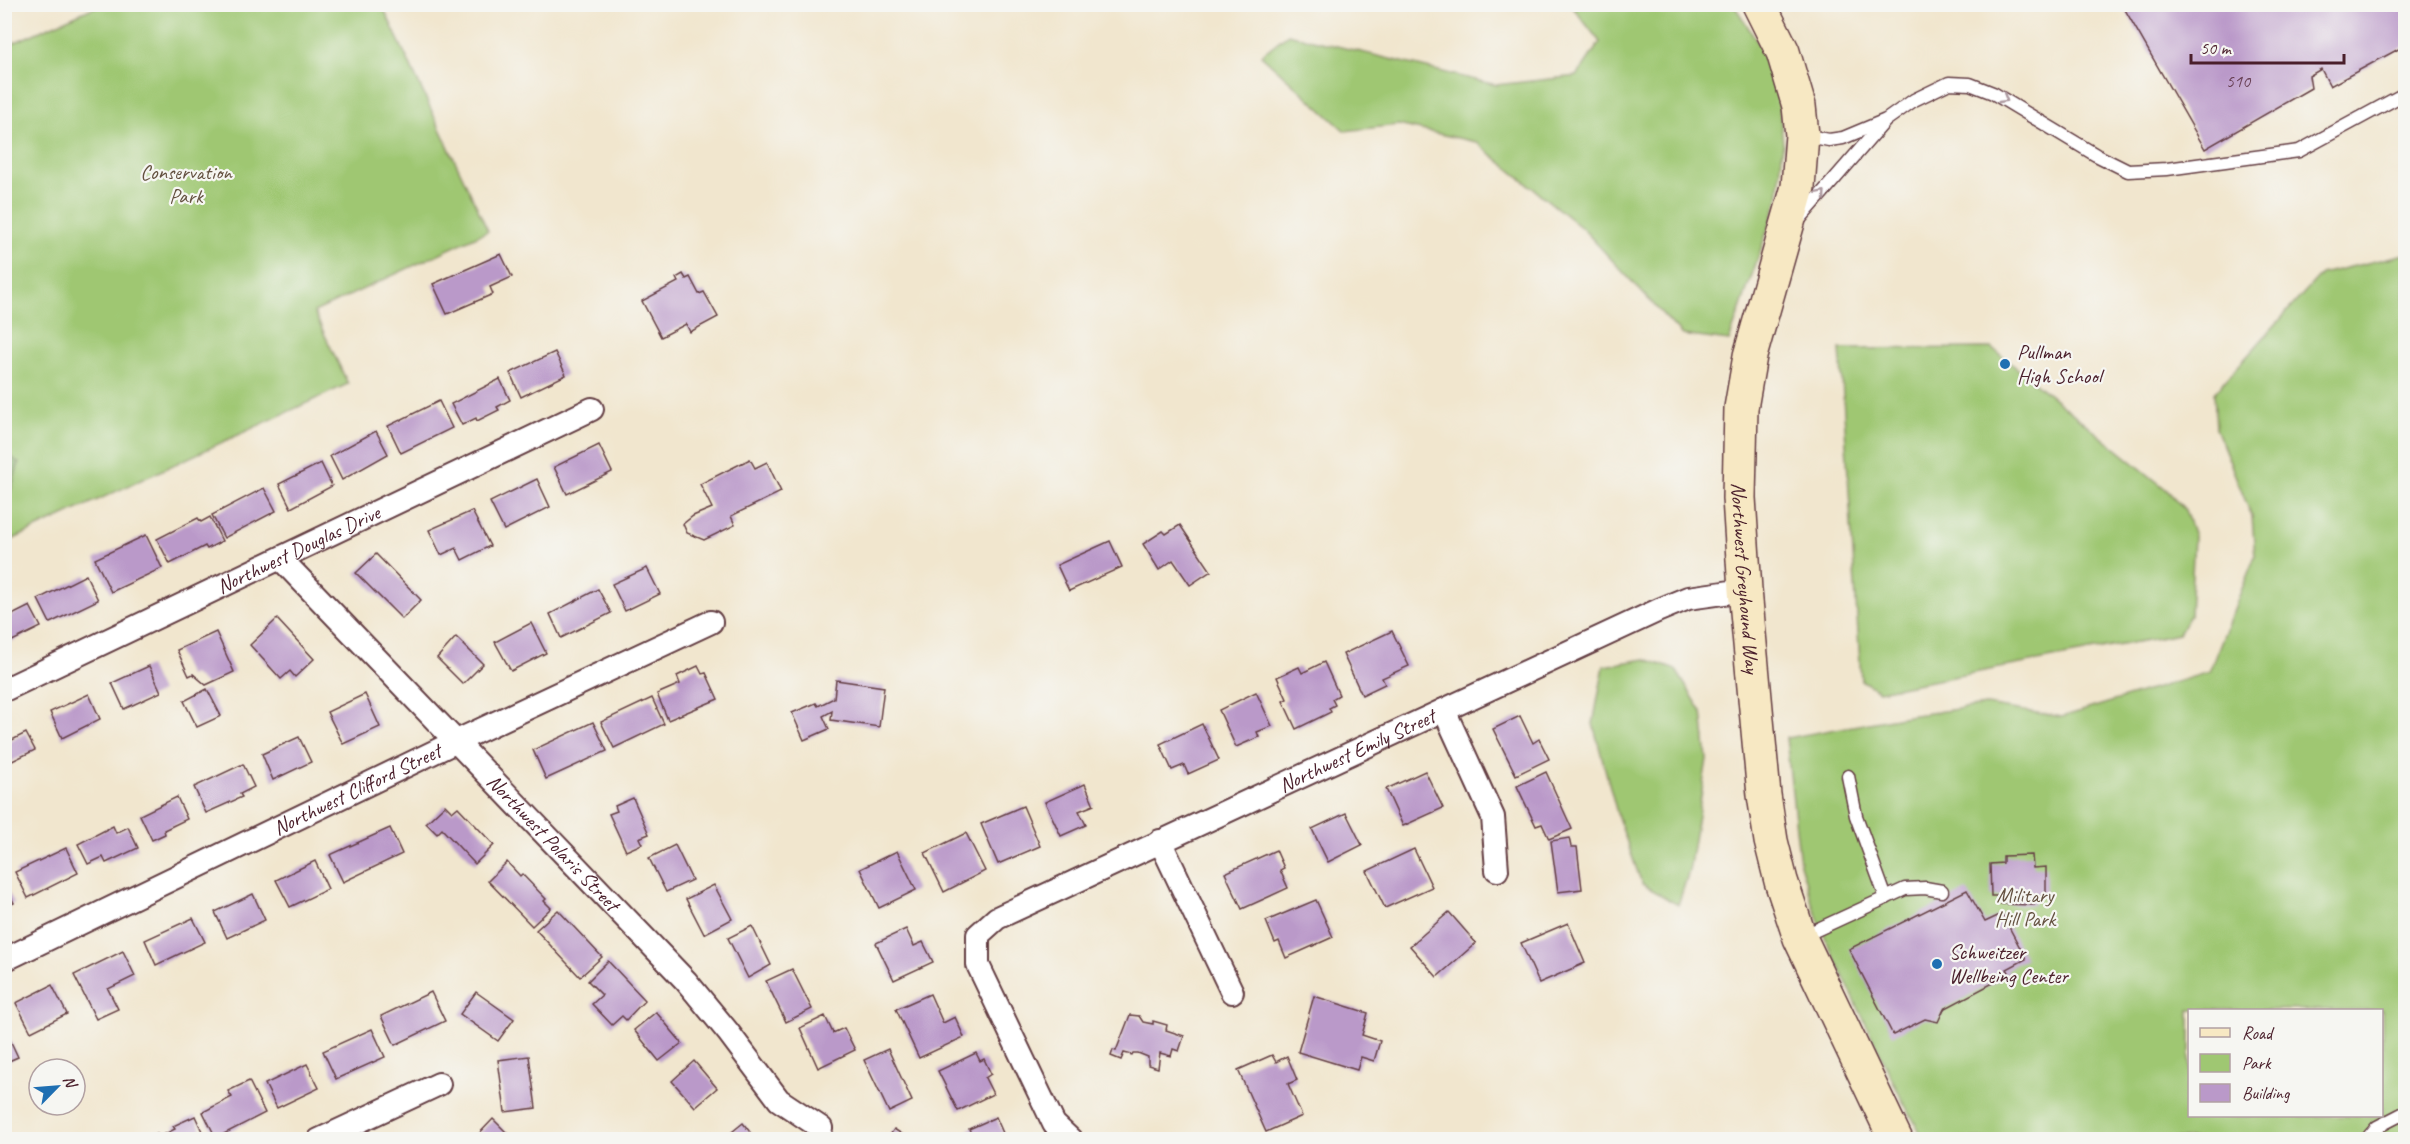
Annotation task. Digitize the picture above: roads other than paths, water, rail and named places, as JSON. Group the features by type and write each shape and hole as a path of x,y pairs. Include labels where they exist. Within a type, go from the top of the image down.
{"street":[{"name":"Northwest Greyhound Way","path":"1759,4 1789,69 1800,106 1802,135 1798,187 1750,356 1741,408 1739,498 1764,795 1771,841 1800,938 1896,1140"},
{"name":"Northwest Douglas Drive","path":"4,690 592,409"},
{"name":"Northwest Polaris Street","path":"281,559 686,981 779,1100 821,1128"},
{"name":"Northwest Emily Street","path":"1071,1140 1054,1124 978,964 978,934 997,918 1688,598 1745,590"},
{"name":"Northwest Clifford Street","path":"4,960 456,741 711,622"},
{"path":"1444,710 1493,817 1497,870"},
{"path":"1160,841 1232,992"},
{"path":"319,1140 439,1084"}],"lane":[{"path":"1802,135 1829,140 1842,138 1886,120 1914,100 1949,83 1970,84 1993,93 2096,155 2128,171 2167,169 2299,151 2406,93"},
{"path":"1784,238 1886,120"},
{"path":"1848,776 1856,816 1886,898"},
{"path":"1800,938 1905,889 1925,888 1942,891"},
{"path":"2367,1140 2378,1127 2406,1112"}],"place":[{"name":"Pullman High School","path":"2005,364"},
{"name":"Schweitzer Wellbeing Center","path":"1937,964"}],"park label":[{"name":"Conservation Park","path":"186,184"},
{"name":"Military Hill Park","path":"2025,907"}]}
